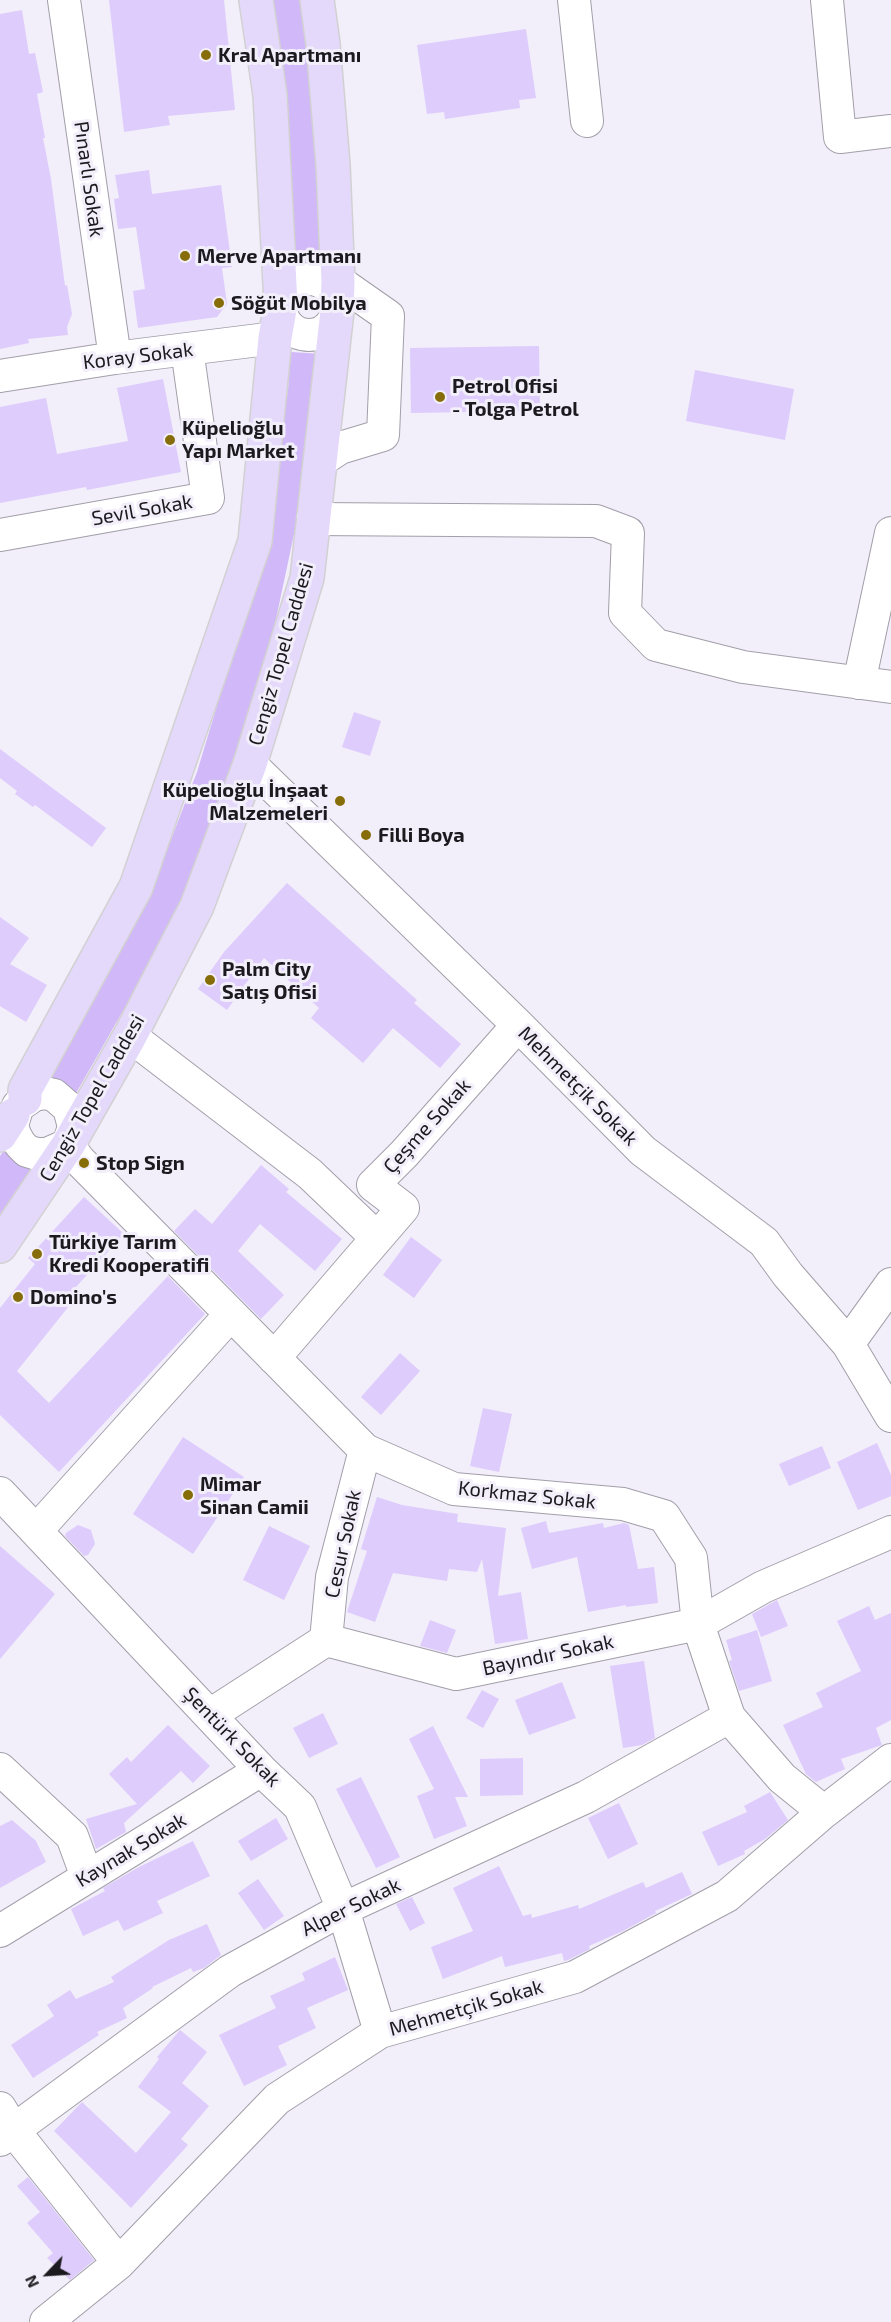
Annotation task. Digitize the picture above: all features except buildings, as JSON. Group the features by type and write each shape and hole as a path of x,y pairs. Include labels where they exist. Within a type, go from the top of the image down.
{"main road":[{"path":"10,1114 136,887 255,541 275,338 281,304 270,95 256,0"},
{"name":"Cengiz Topel Caddesi","path":"0,1246 68,1145 130,1036 197,906 250,764 307,578 337,296 333,165 317,0"}],"street":[{"name":"Pınarlı Sokak","path":"64,0 115,358"},
{"path":"574,0 587,121"},
{"path":"827,0 840,137 891,131"},
{"path":"281,304 282,314 292,330 311,335 328,328 334,321 337,296 388,316 383,435 340,448 320,461"},
{"name":"Koray Sokak","path":"0,376 115,358 275,338"},
{"name":"Sevil Sokak","path":"0,535 208,498 187,350"},
{"path":"313,519 596,521 628,533 626,613 657,645 743,667 891,687"},
{"path":"859,683 891,533"},
{"name":"Mehmetçik Sokak","path":"250,764 518,1025 643,1151 764,1242 788,1275 848,1344 891,1416"},
{"name":"Çeşme Sokak","path":"274,1358 403,1208 373,1185 404,1154 518,1025"},
{"path":"130,1036 310,1174 377,1238"},
{"path":"44,1093 54,1095 63,1100 73,1117 74,1127 68,1145 47,1154 27,1151 15,1135 10,1114 34,1095 44,1093"},
{"name":"Korkmaz Sokak","path":"68,1145 79,1160 364,1450 454,1489 623,1504 664,1516 691,1558 698,1624 729,1717 782,1778 824,1812"},
{"path":"848,1344 891,1284"},
{"path":"36,1531 231,1314"},
{"name":"Cesur Sokak","path":"326,1640 332,1577 364,1450"},
{"name":"Şentürk Sokak","path":"0,1493 261,1770 300,1807 343,1909 380,2032"},
{"name":"Bayındır Sokak","path":"326,1640 456,1674 698,1624 763,1587 891,1532"},
{"path":"210,1716 326,1640"},
{"name":"Alper Sokak","path":"5,2126 230,1971 343,1909 586,1797 729,1717"},
{"name":"Mehmetçik Sokak","path":"46,2322 119,2264 277,2099 380,2032 575,1977 727,1896 824,1812 891,1760"},
{"path":"0,1769 72,1836 87,1877"},
{"name":"Kaynak Sokak","path":"0,1931 261,1770"},
{"path":"5,2126 119,2264"}],"shaded area":[{"path":"270,0 301,0 316,124 321,267 293,266"},
{"path":"291,352 323,354 321,407 266,666 220,799 168,932 75,1095 50,1079 113,965 157,876 197,772 263,545 288,390"},
{"path":"7,1145 38,1163 0,1218 0,1156"}],"place":[{"name":"Kral Apartmanı","path":"206,55"},
{"name":"Merve Apartmanı","path":"185,256"},
{"name":"Söğüt Mobilya","path":"219,303"},
{"name":"Petrol Ofisi - Tolga Petrol","path":"440,397"},
{"name":"Küpelioğlu Yapı Market","path":"170,440"},
{"name":"Küpelioğlu İnşaat Malzemeleri","path":"340,801"},
{"name":"Filli Boya","path":"366,835"},
{"name":"Palm City Satış Ofisi","path":"210,980"},
{"name":"Stop Sign","path":"84,1163"},
{"name":"Türkiye Tarım Kredi Kooperatifi","path":"37,1254"},
{"name":"Domino's","path":"18,1297"},
{"name":"Mimar Sinan Camii","path":"188,1495"}]}
